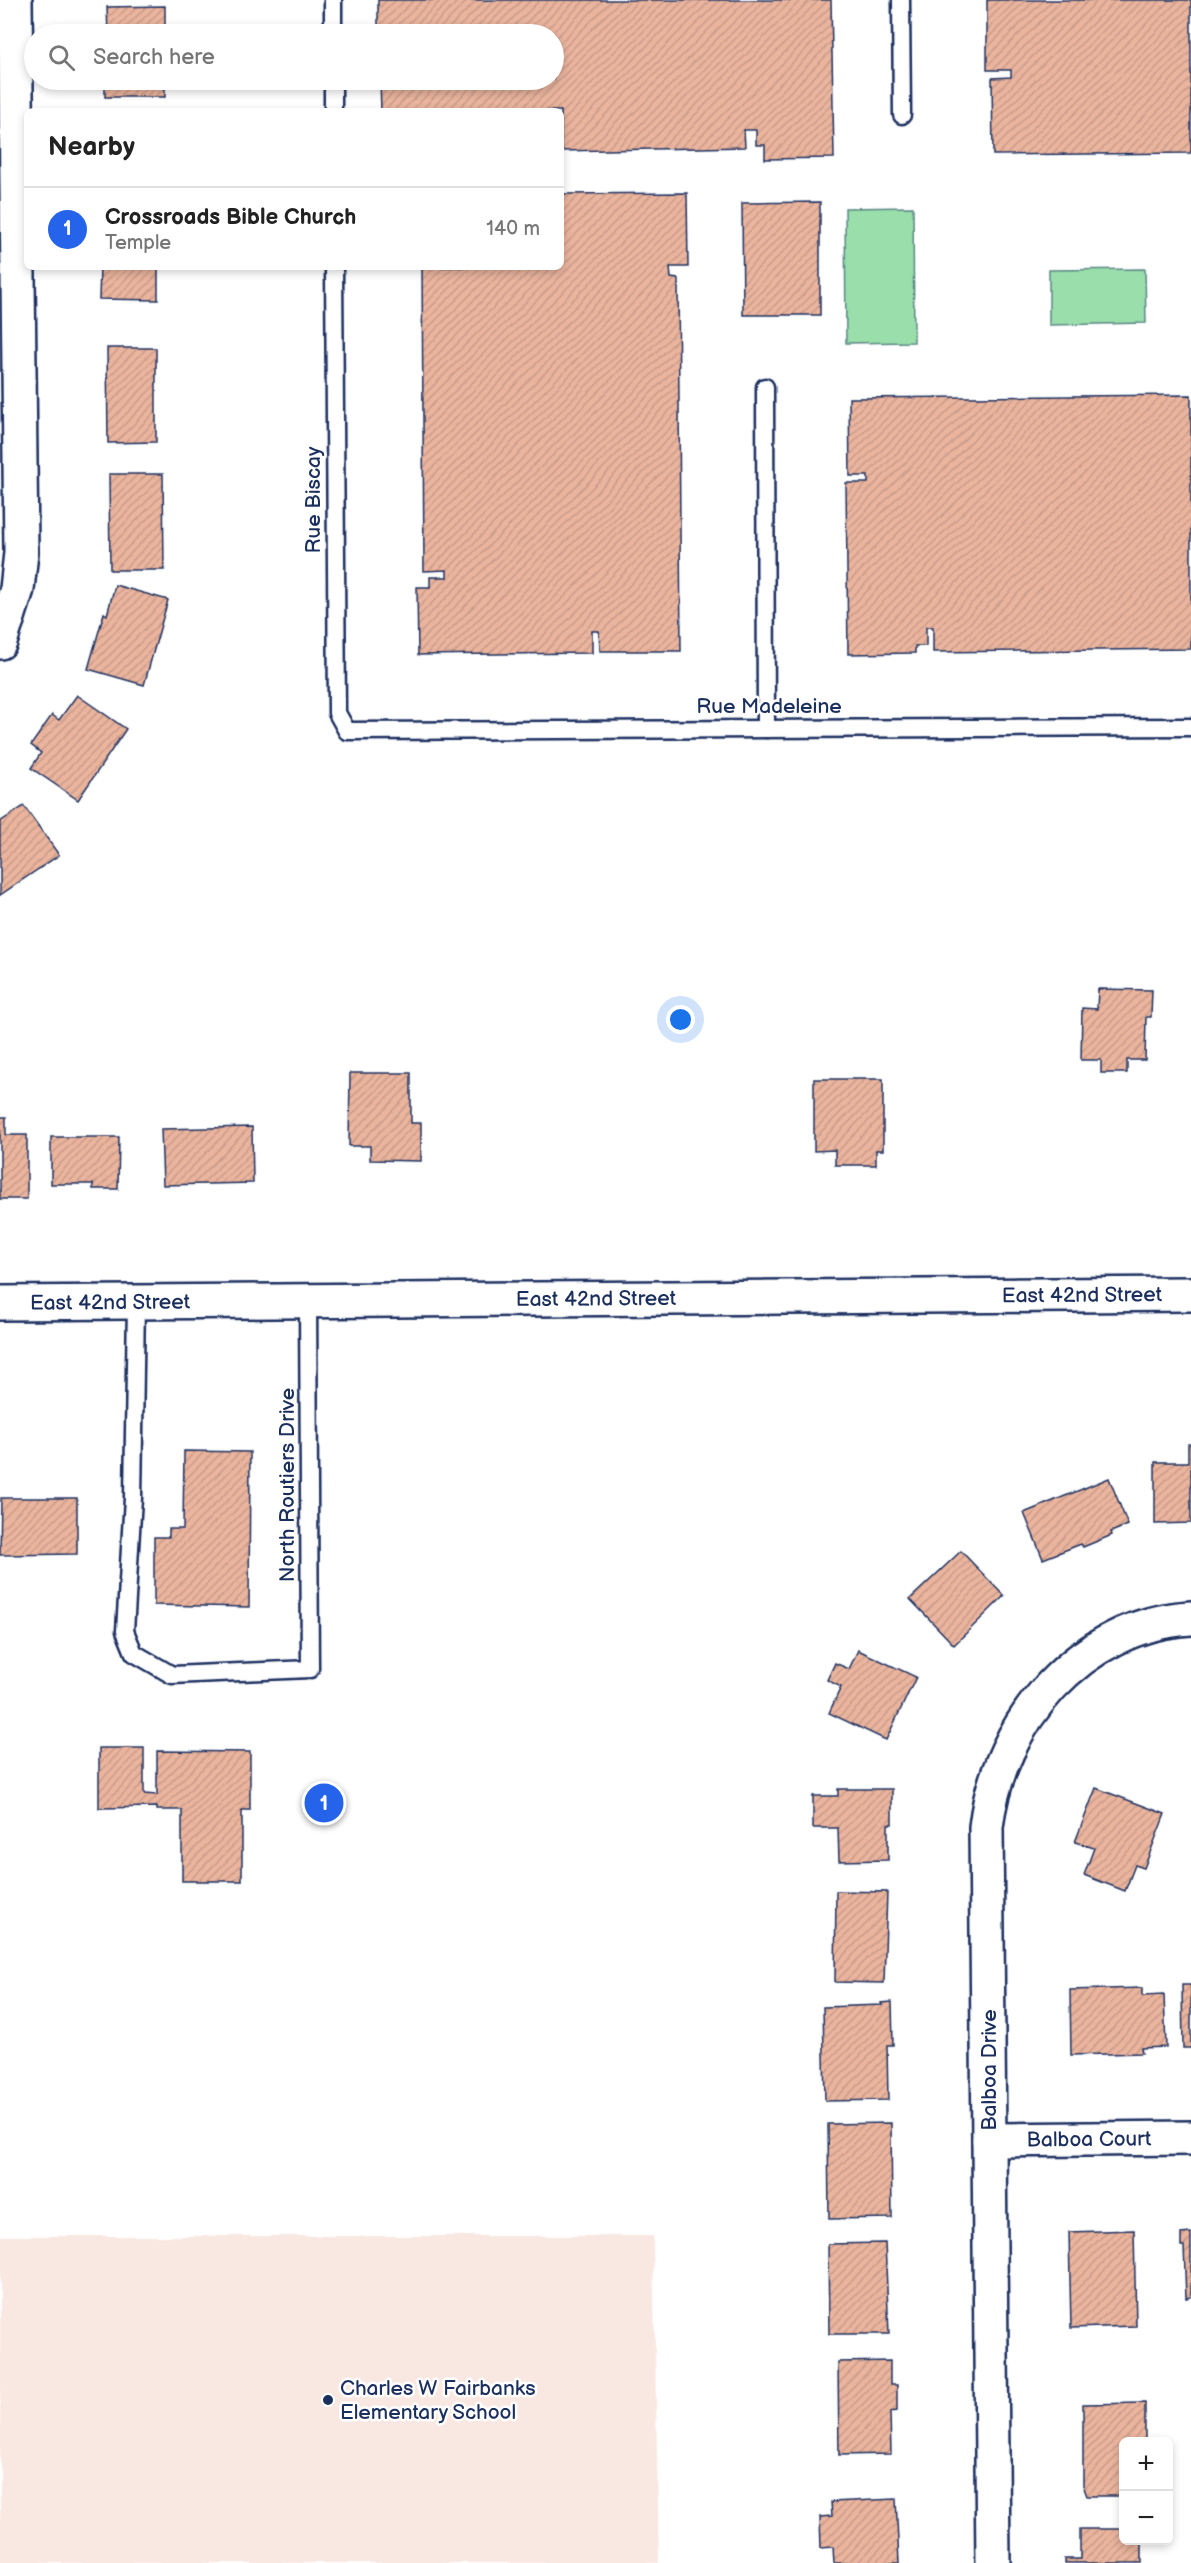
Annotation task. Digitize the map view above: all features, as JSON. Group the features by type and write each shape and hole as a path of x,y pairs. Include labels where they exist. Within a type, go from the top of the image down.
{"street":[{"path":"0,642 17,589 21,553 15,0"},
{"name":"East 42nd Street","path":"0,1303 1191,1294"},
{"name":"Balboa Drive","path":"993,2563 986,1827 992,1794 1008,1746 1034,1704 1068,1669 1125,1633 1173,1619 1191,1618"},
{"name":"Balboa Court","path":"989,2140 1191,2138"}],"lane":[{"path":"333,0 333,24"},
{"path":"901,0 902,115"},
{"path":"333,90 333,108"},
{"name":"Rue Biscay","path":"334,270 337,713 347,731"},
{"path":"765,387 766,729"},
{"name":"Rue Madeleine","path":"347,731 1191,727"},
{"name":"North Routiers Drive","path":"136,1302 133,1498 125,1631 134,1653 172,1675 310,1669 309,1300"}],"shaded area":[{"name":"Charles W Fairbanks Elementary School","path":"0,2236 653,2236 659,2563 0,2563"}],"green space":[{"path":"913,207 914,342 846,343 845,208"},
{"path":"1145,269 1146,323 1049,325 1049,270"}],"building":[{"path":"378,0 831,0 834,158 765,159 765,145 756,145 756,130 744,130 745,147 564,151 564,108 381,108 380,90 564,90 564,24 378,24"},
{"path":"987,0 1191,0 1191,153 993,155 992,78 1011,77 1011,70 987,70"},
{"path":"165,6 165,24 108,24 107,7"},
{"path":"105,90 165,90 165,97 105,97"},
{"path":"687,193 688,267 670,267 671,278 678,279 681,651 600,651 599,631 592,631 592,653 418,655 417,587 430,587 430,577 447,577 447,570 424,571 422,270 564,270 564,194"},
{"path":"820,202 820,315 743,315 742,203"},
{"path":"100,270 158,270 158,300 99,299"},
{"path":"107,348 156,348 156,442 108,443"},
{"path":"1191,395 1191,649 933,652 933,627 926,627 926,646 915,646 915,653 848,654 846,483 868,483 868,476 850,476 849,398"},
{"path":"109,474 163,474 164,570 110,570"},
{"path":"115,585 168,600 144,685 88,669 104,613 107,615"},
{"path":"77,695 126,729 78,800 31,768 41,753 31,745 52,715 59,720"},
{"path":"24,806 59,855 0,895 0,822"},
{"path":"1098,989 1152,990 1151,1017 1146,1017 1145,1060 1127,1060 1127,1073 1101,1073 1101,1060 1081,1060 1082,1008 1097,1009"},
{"path":"350,1073 411,1073 411,1123 421,1123 421,1161 370,1160 370,1146 349,1146"},
{"path":"814,1079 883,1079 883,1150 876,1150 876,1165 835,1165 835,1150 814,1151"},
{"path":"0,1117 6,1117 6,1135 27,1135 27,1199 0,1199"},
{"path":"252,1127 253,1183 163,1185 161,1129"},
{"path":"51,1137 119,1137 118,1189 93,1189 93,1184 51,1184"},
{"path":"1188,1444 1191,1444 1191,1523 1155,1524 1155,1462 1188,1462"},
{"path":"184,1451 250,1452 249,1607 154,1605 154,1537 169,1537 169,1529 183,1529"},
{"path":"1109,1478 1128,1525 1111,1532 1112,1535 1083,1547 1081,1544 1043,1559 1024,1513"},
{"path":"1,1498 77,1498 77,1554 0,1555"},
{"path":"961,1551 1004,1596 954,1645 910,1599"},
{"path":"858,1650 916,1677 886,1740 829,1713 841,1687 827,1680 835,1663 849,1669"},
{"path":"99,1748 144,1748 144,1794 157,1795 157,1751 250,1752 250,1810 242,1810 242,1881 182,1881 182,1810 157,1810 157,1807 99,1808"},
{"path":"1096,1788 1165,1814 1144,1868 1135,1865 1125,1891 1084,1875 1094,1848 1075,1842"},
{"path":"838,1789 892,1789 892,1824 888,1824 888,1860 839,1861 838,1828 813,1828 813,1796 838,1796"},
{"path":"836,1891 887,1892 884,1983 835,1982"},
{"path":"1182,1985 1191,1985 1191,2048 1183,2048"},
{"path":"1142,1988 1142,1996 1164,1995 1166,2047 1141,2048 1142,2053 1071,2055 1070,1990"},
{"path":"892,2002 893,2045 887,2045 888,2100 825,2101 823,2007 882,2005 881,2003"},
{"path":"891,2123 892,2218 829,2219 828,2124"},
{"path":"1134,2230 1136,2326 1071,2328 1069,2232"},
{"path":"1191,2233 1191,2297 1186,2298 1184,2246 1181,2246 1181,2234"},
{"path":"885,2243 889,2334 829,2334 828,2244"},
{"path":"890,2361 890,2385 897,2385 897,2411 890,2412 891,2454 839,2455 838,2362"},
{"path":"1145,2403 1145,2437 1119,2437 1119,2496 1087,2496 1083,2485 1083,2404"},
{"path":"896,2499 899,2563 834,2563 833,2547 821,2548 820,2517 832,2516 831,2502"},
{"path":"1080,2529 1119,2529 1119,2545 1142,2545 1142,2563 1064,2563 1064,2559 1080,2559"}],"place":[{"name":"Crossroads Bible Church","path":"324,1803"},
{"name":"Charles W Fairbanks Elementary School","path":"328,2400"}]}
